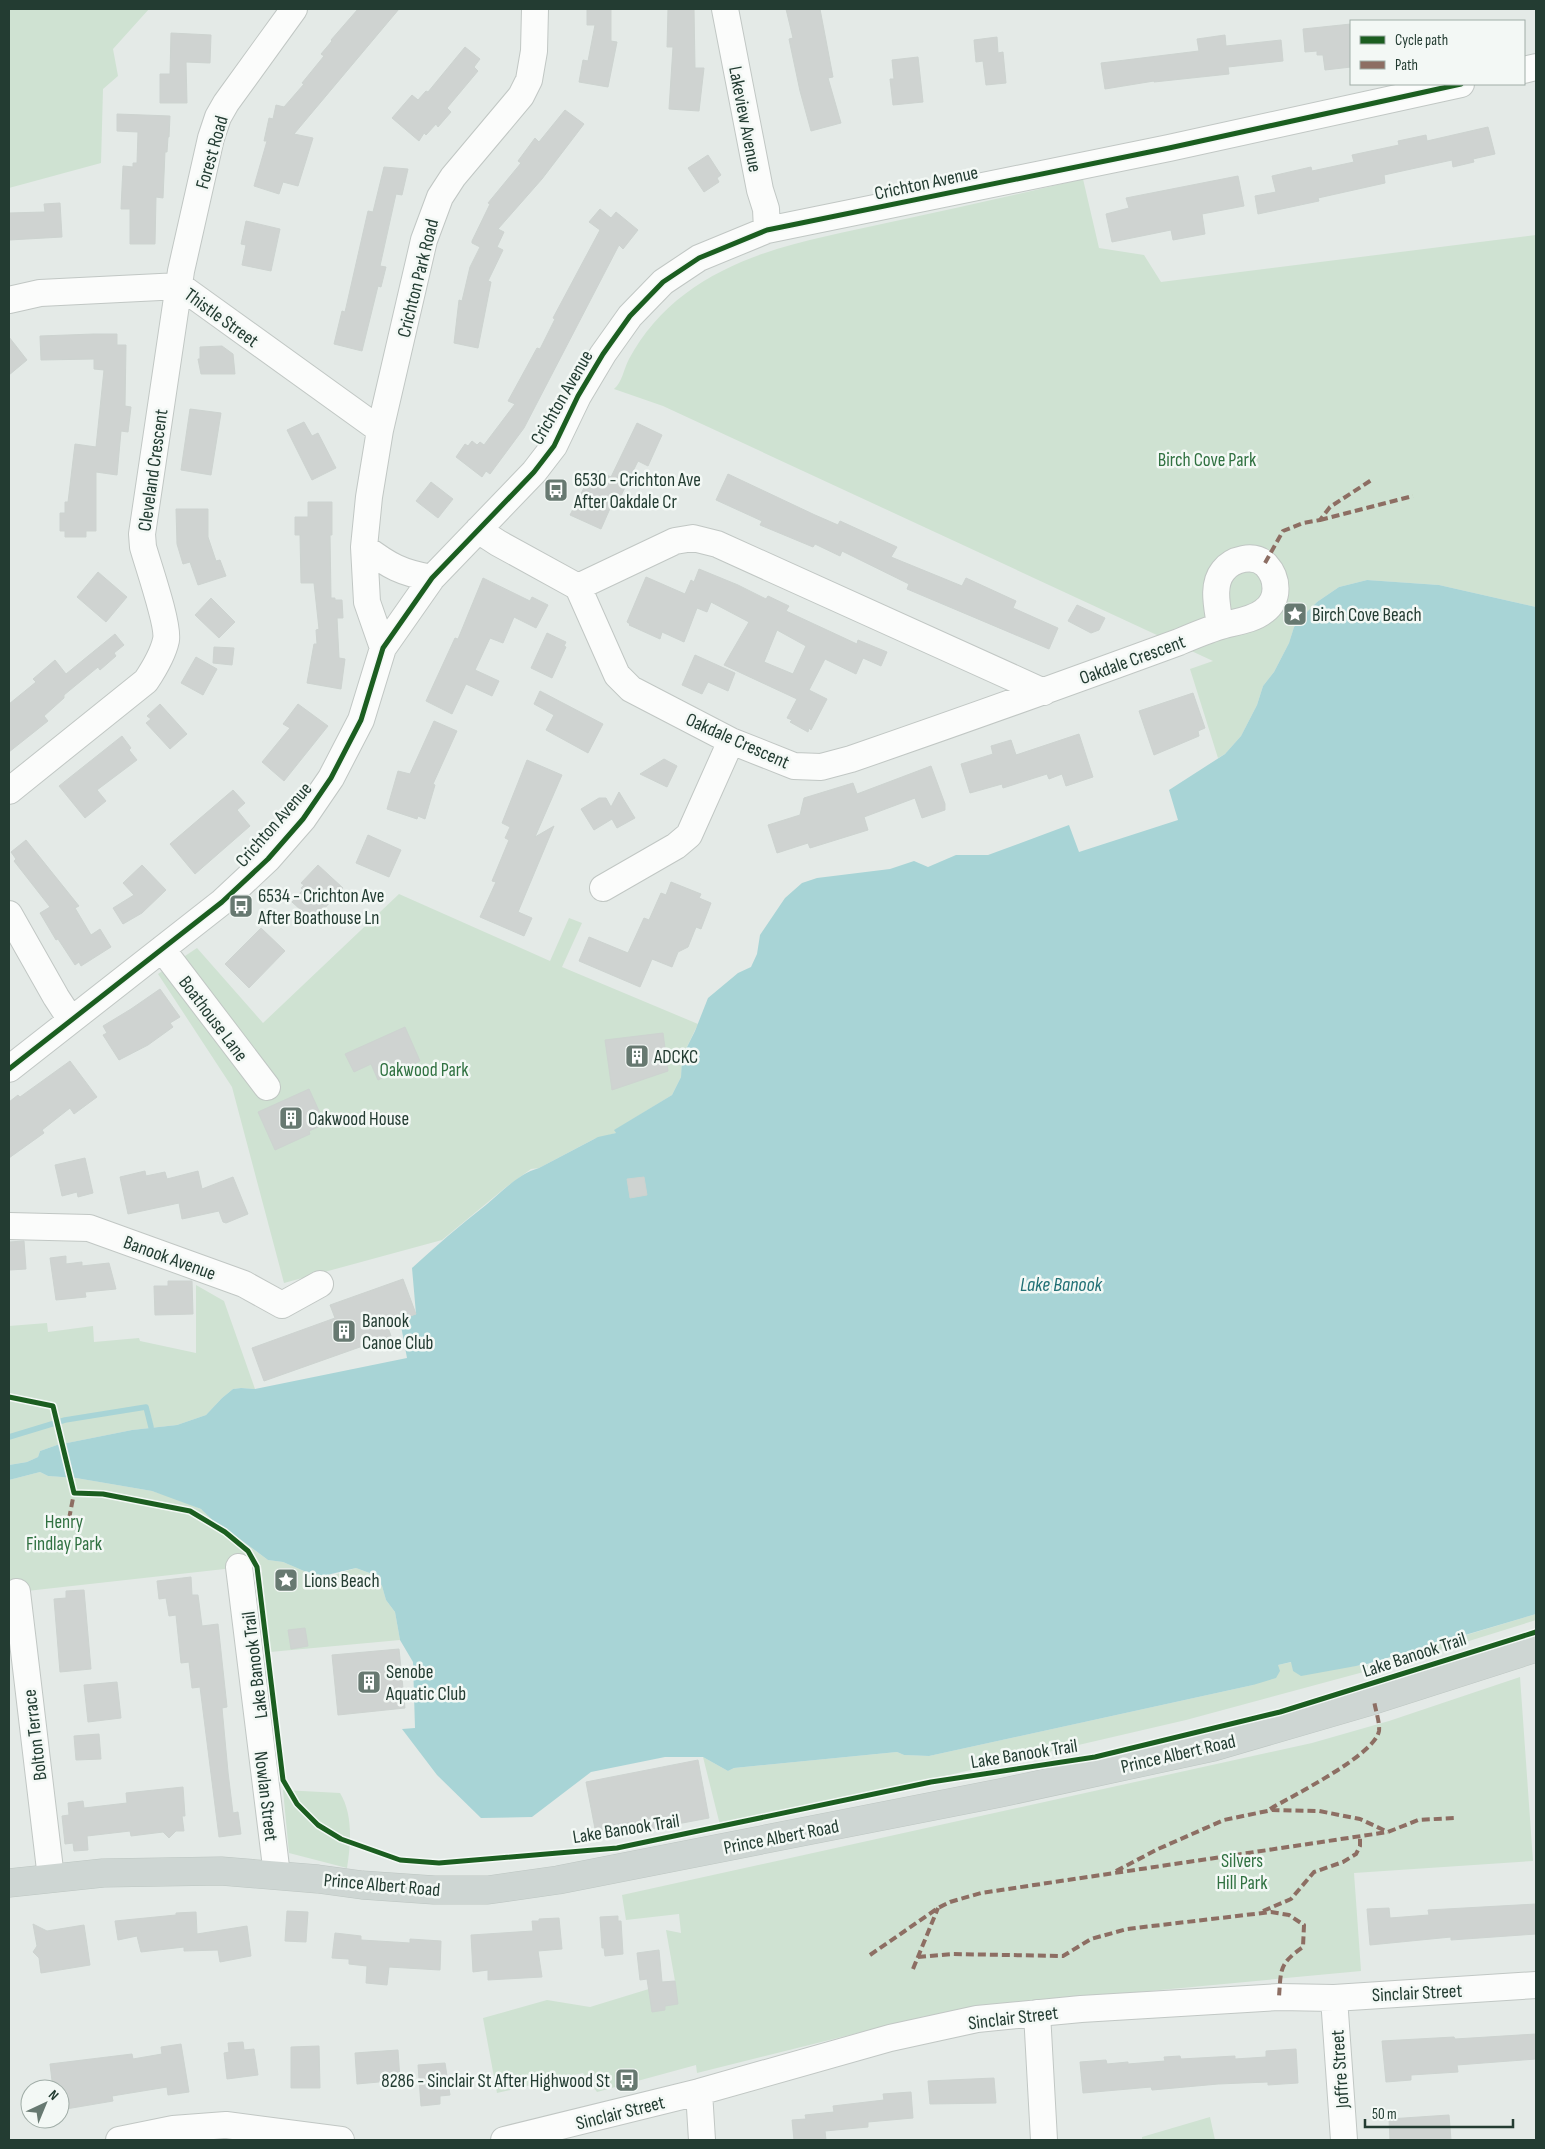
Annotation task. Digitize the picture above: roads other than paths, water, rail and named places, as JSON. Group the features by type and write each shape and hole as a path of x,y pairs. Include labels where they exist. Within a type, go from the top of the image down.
{"main road":[{"name":"Prince Albert Road","path":"9,1883 103,1873 221,1871 318,1878 362,1885 434,1890 488,1890 558,1880 1000,1793 1213,1747 1374,1700 1536,1648"}],"street":[{"name":"Forest Road","path":"180,286 181,271 211,138 218,117 226,103 294,9"},
{"name":"Crichton Park Road","path":"383,648 367,602 364,547 369,497 380,430 424,240 440,197 453,177 521,96 529,80 534,51 535,9"},
{"name":"Lakeview Avenue","path":"725,9 760,190 766,209 767,230"},
{"name":"Crichton Avenue","path":"9,1069 222,902 268,860 303,819 331,778 362,720 383,648 432,578 534,472 554,446 578,396 603,354 630,316 663,282 699,258 767,230 1168,148 1456,85"},
{"name":"Thistle Street","path":"9,300 40,293 180,286 380,430"},
{"name":"Cleveland Crescent","path":"9,791 146,681 155,668 166,639 165,622 143,547 142,534 180,286"},
{"path":"478,530 578,587 675,541 693,538 717,544 1044,692"},
{"path":"364,547 397,569 408,574 432,578"},
{"name":"Oakdale Crescent","path":"578,587 609,659 622,682 632,690 731,741 794,766 821,767 851,759 1044,692 1220,626"},
{"path":"603,888 676,846 689,835 731,741"},
{"path":"9,914 71,1020"},
{"name":"Boathouse Lane","path":"162,949 267,1087"},
{"name":"Banook Avenue","path":"9,1226 89,1228 244,1284 282,1305 320,1284"},
{"name":"Nowlan Street","path":"239,1567 277,1875"},
{"name":"Bolton Terrace","path":"16,1592 51,1878"},
{"name":"Sinclair Street","path":"504,2140 699,2092 890,2038 977,2019 1037,2013 1279,1997 1334,1998 1536,1985"},
{"name":"Joffre Street","path":"1334,1998 1344,2140"},
{"path":"1037,2013 1044,2140"},
{"path":"699,2092 702,2140"},
{"path":"119,2140 173,2129 226,2125 341,2140"}],"water":[{"name":"Lake Banook","path":"1367,580 1439,585 1536,607 1536,1614 1367,1664 1301,1676 1293,1671 1291,1662 1278,1665 1280,1671 1276,1678 1253,1685 929,1756 904,1755 897,1752 734,1768 728,1771 703,1757 665,1757 591,1772 532,1817 481,1818 437,1775 402,1729 415,1728 413,1662 400,1640 395,1612 386,1600 382,1586 375,1575 356,1568 323,1576 304,1571 283,1562 268,1560 237,1537 226,1533 201,1509 152,1491 76,1478 48,1476 40,1472 9,1480 9,1465 27,1462 38,1457 40,1451 57,1445 132,1430 177,1425 206,1415 233,1389 255,1389 407,1358 399,1315 405,1318 416,1314 412,1268 457,1228 524,1174 598,1137 616,1133 614,1130 672,1095 681,1077 682,1057 708,998 738,973 751,967 757,954 760,935 785,898 802,883 817,878 890,869 914,861 928,867 956,855 988,855 1069,825 1079,852 1178,820 1169,790 1225,754 1241,736 1257,705 1263,686 1274,672 1289,643 1294,627 1317,602 1339,587"}],"waterway":[{"path":"9,1437 65,1420 146,1407 151,1427"}],"place":[{"name":"6530 - Crichton Ave After Oakdale Cr","path":"556,490"},
{"name":"Birch Cove Beach","path":"1295,614"},
{"name":"6534 - Crichton Ave After Boathouse Ln","path":"241,906"},
{"name":"ADCKC","path":"637,1056"},
{"name":"Oakwood House","path":"291,1118"},
{"name":"Banook Canoe Club","path":"344,1331"},
{"name":"Lions Beach","path":"286,1580"},
{"name":"Senobe Aquatic Club","path":"369,1682"},
{"name":"8286 - Sinclair St After Highwood St","path":"627,2080"}],"park label":[{"name":"Birch Cove Park","path":"1207,459"},
{"name":"Oakwood Park","path":"424,1069"},
{"name":"Henry Findlay Park","path":"64,1532"},
{"name":"Silvers Hill Park","path":"1242,1871"}]}
